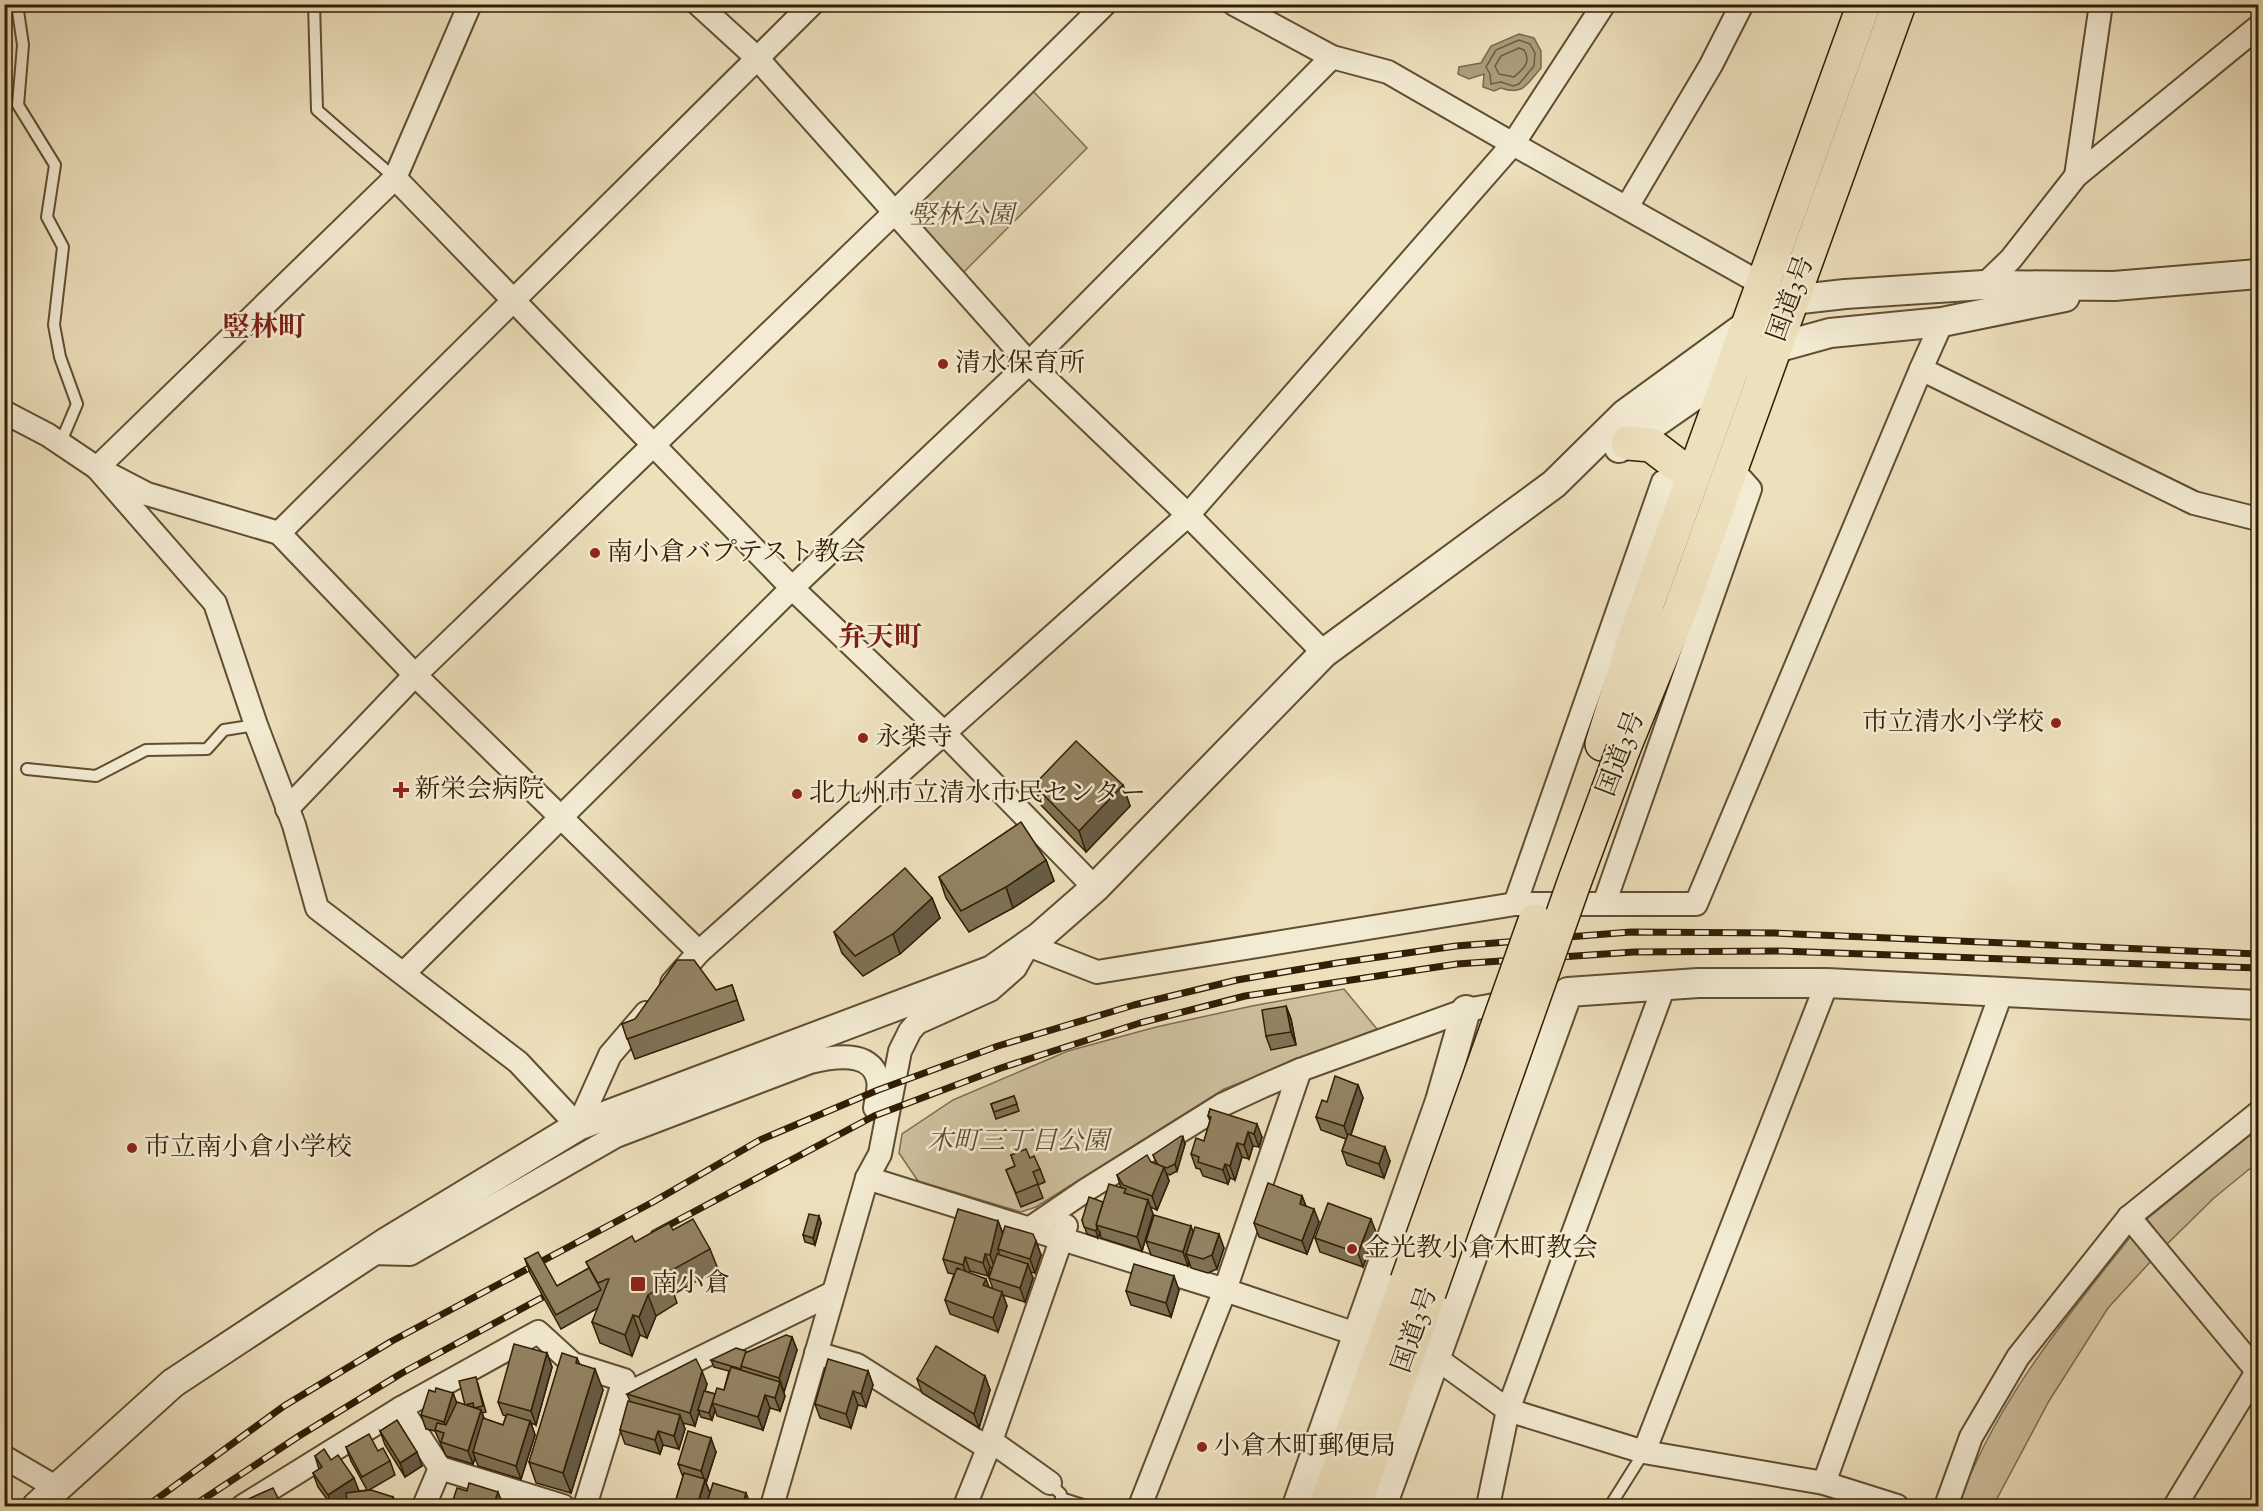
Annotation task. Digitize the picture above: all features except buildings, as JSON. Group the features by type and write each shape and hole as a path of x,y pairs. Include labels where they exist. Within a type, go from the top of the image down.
{"highway":[{"name":"国道3号","path":"1613,747 1635,638 1864,4"},
{"name":"国道3号","path":"1354,1506 1418,1287 1545,895 1613,747 1679,613 1899,4"},
{"path":"1628,443 1651,445 1693,477"},
{"name":"国道3号","path":"1326,1506 1418,1287"}],"street":[{"path":"97,468 395,178 470,4"},
{"path":"698,4 757,58 1029,363 1188,515 1324,653"},
{"path":"279,533 812,4"},
{"path":"287,809 415,675 894,213 1105,4"},
{"path":"1234,4 1332,57 1388,72 1792,300"},
{"path":"578,1126 610,1055 699,952 1188,515 1513,144 1605,4"},
{"path":"1627,207 1711,65 1742,4"},
{"path":"2076,177 2101,4"},
{"path":"1984,285 2011,259 2076,177 2259,27"},
{"path":"404,973 792,588 1029,363 1332,57"},
{"path":"395,178 792,588 944,733 1095,888"},
{"path":"1813,243 1812,256 1818,278 1826,286 1845,294"},
{"path":"1776,251 1776,278 1801,308 1816,312 1913,305 1979,315"},
{"path":"1554,484 1625,414 1769,309 1792,300 1845,294 1984,285 2114,286 2259,274"},
{"path":"4,1457 47,1497 173,1383 370,1253 578,1126 992,970 1039,938 1095,888 1324,653 1554,484 1628,443 1732,367 1754,354 1830,333 1942,322 2114,286"},
{"path":"1028,945 1097,972 1515,904 1696,904 1942,322"},
{"path":"1921,369 2194,503 2259,519"},
{"path":"4,412 97,468 147,494 279,533 415,675 699,952"},
{"path":"97,468 215,603 256,725 294,825 317,908 518,1062 578,1126"},
{"path":"1604,904 1750,489 1732,470"},
{"path":"1515,904 1663,482 1693,477"},
{"path":"772,1506 867,1178 880,1154 900,1051 910,1031 917,1023 990,990 1015,968 1028,945"},
{"path":"1029,1229 1086,1190 1222,1105 1300,1070 1466,1011 1568,992 1698,983 1827,983 2259,1005"},
{"path":"1644,1452 1827,983"},
{"path":"1488,1506 1508,1410 1664,986"},
{"path":"1824,1483 2002,991"},
{"path":"1382,1506 1429,1356 1568,992"},
{"path":"1298,1506 1363,1336 1440,1101 1466,1011"},
{"path":"370,1253 410,1254 616,1136 810,1062 828,1058 843,1056 858,1059 870,1067 878,1080 866,1154 867,1178"},
{"path":"1140,1506 1225,1290 1300,1070"},
{"path":"1946,1506 1971,1437 2018,1356 2129,1217 2259,1113"},
{"path":"867,1178 1225,1290 1363,1336"},
{"path":"965,1506 1066,1224 1086,1190"},
{"path":"2129,1217 2258,1370 2175,1506"},
{"path":"619,1398 833,1293"},
{"path":"243,1506 401,1408 538,1332 573,1364 624,1380 585,1506"},
{"path":"816,1353 857,1365 1050,1483"},
{"path":"1429,1356 1508,1410 1644,1452 1824,1483 1897,1506"},
{"path":"401,1408 440,1468 563,1506"},
{"path":"424,1506 440,1468"}],"lane":[{"path":"17,4 23,45 18,105 55,165 47,216 63,247 54,325 60,357 77,404 60,444"},
{"path":"314,4 317,110 395,178"},
{"path":"27,769 96,776 146,750 207,749 224,730 256,725"},
{"path":"1610,1506 1644,1452"},
{"path":"1050,1483 1061,1494 1060,1498 1086,1506"}],"green space":[{"name":"竪林公園","path":"1032,90 1087,148 962,274 911,222 912,209"},
{"name":"木町三丁目公園","path":"1344,989 1377,1029 1224,1089 1036,1207 1021,1212 918,1181 899,1153 902,1134 953,1100 1068,1051 1156,1027"},
{"path":"2258,1128 2258,1162 2214,1198 2166,1245 2147,1219"},
{"path":"2132,1235 2152,1260 2108,1308 2049,1401 1993,1506 1958,1506 1964,1488 1989,1437 2025,1376"}],"water":[{"path":"1519,34 1534,38 1541,51 1541,68 1524,87 1515,90 1501,88 1494,91 1483,87 1484,74 1469,79 1458,74 1459,67 1481,63 1491,46"}],"railway":[{"path":"147,1506 284,1406 392,1341 653,1202 760,1140 878,1090 998,1046 1134,1005 1237,980 1337,963 1456,946 1631,932 1775,933 2258,954"},
{"path":"654,1233 874,1116 1001,1068 1140,1023 1245,996 1457,964 1634,952 1780,951 2258,968"},
{"path":"193,1506 299,1436 402,1373 558,1289"}],"place":[{"name":"清水保育所","path":"943,364"},
{"name":"南小倉バプテスト教会","path":"595,553"},
{"name":"市立清水小学校","path":"2056,723"},
{"name":"永楽寺","path":"863,738"},
{"name":"新栄会病院","path":"401,790"},
{"name":"北九州市立清水市民センター","path":"797,794"},
{"name":"市立南小倉小学校","path":"132,1148"},
{"name":"金光教小倉木町教会","path":"1352,1249"},
{"name":"南小倉","path":"638,1284"},
{"name":"小倉木町郵便局","path":"1202,1447"}],"district":[{"name":"竪林町","path":"264,329"},
{"name":"弁天町","path":"880,639"}]}
